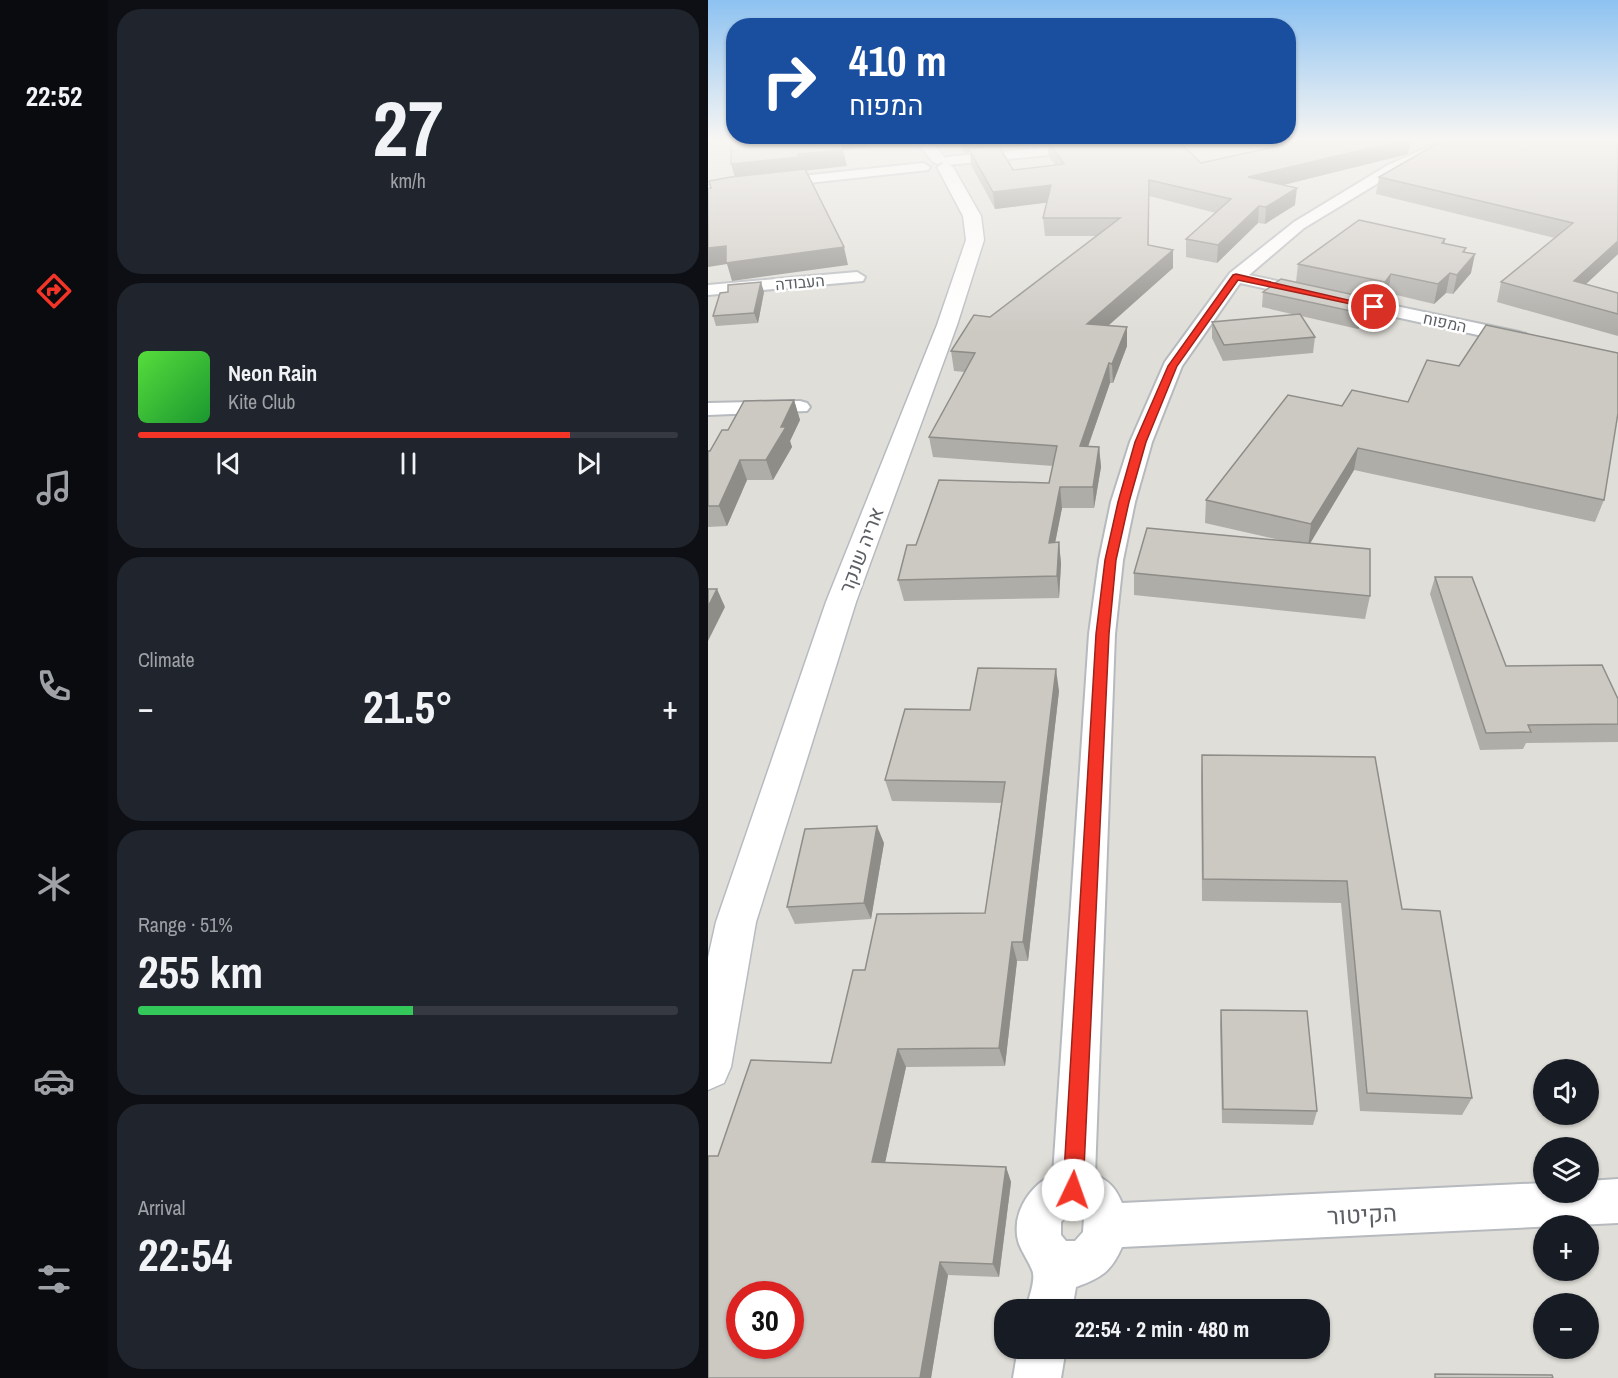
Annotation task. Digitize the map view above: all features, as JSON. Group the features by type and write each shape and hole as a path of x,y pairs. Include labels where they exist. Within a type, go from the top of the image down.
{"street":[{"name":"אריה שנקר","path":"708,1067 736,922 841,602 947,325 975,240 972,216 965,205"},
{"path":"1073,1190 1102,634 1110,560 1123,502 1141,442 1172,366 1236,277 1299,225 1332,205"},
{"name":"העבודה","path":"708,290 857,276"},
{"name":"המפוח","path":"1236,277 1532,341"},
{"path":"708,409 800,407"},
{"name":"אריה שנקר","path":"708,976 736,922"},
{"path":"1073,1190 1084,1191 1093,1196 1106,1214 1107,1226 1104,1238 1090,1258 1069,1265 1058,1262 1048,1255 1038,1233 1039,1220 1044,1208 1052,1198 1062,1192 1073,1190"},
{"name":"הקיטור","path":"1107,1226 1618,1201"},
{"path":"1051,1299 1058,1262"},
{"path":"1037,1378 1040,1359"}],"shaded area":[{"path":"708,205 1618,205 1618,1378 708,1378"}],"building":[{"path":"708,205 823,205 844,247 726,263 726,246 708,248"},
{"path":"1046,205 1149,205 1148,245 1173,250 1087,324 1127,327 1112,364 1109,363 1080,446 1099,447 1093,487 1060,487 1049,543 1059,542 1057,576 898,580 907,545 916,545 939,480 1049,483 1057,446 929,437 975,353 951,351 974,315 990,317 1120,218 1043,218"},
{"path":"1224,205 1269,205 1259,206 1218,245 1186,239"},
{"path":"1498,205 1618,205 1618,241 1574,281 1618,293 1618,314 1501,282 1573,223"},
{"path":"1359,220 1445,239 1442,243 1466,248 1463,252 1475,254 1457,275 1450,273 1438,284 1391,274 1385,282 1298,264"},
{"path":"1281,279 1373,299 1360,313 1263,292"},
{"path":"761,282 754,313 713,316 720,293 728,292 728,285"},
{"path":"1300,314 1315,337 1224,345 1212,322"},
{"path":"1486,325 1618,353 1618,413 1604,500 1358,448 1311,524 1206,500 1288,395 1342,406 1352,390 1408,402 1427,360 1459,366"},
{"path":"794,400 781,427 786,427 766,460 740,460 719,506 708,506 708,451 722,430 728,430 744,401"},
{"path":"1147,528 1370,549 1370,596 1134,573"},
{"path":"1435,577 1472,577 1506,666 1602,665 1618,699 1618,724 1528,725 1531,732 1486,733"},
{"path":"708,589 717,589 708,607"},
{"path":"978,668 1056,669 1023,942 1012,942 999,1048 898,1049 872,1162 1006,1167 993,1264 940,1262 920,1378 708,1378 708,1156 718,1156 751,1060 831,1063 853,970 865,970 877,914 985,913 1005,782 885,780 905,709 970,710"},
{"path":"1202,755 1375,757 1402,909 1440,911 1472,1098 1367,1093 1347,881 1203,879"},
{"path":"877,826 864,903 787,907 805,829"},
{"path":"1221,1010 1307,1011 1317,1111 1223,1109"},
{"path":"1435,1374 1552,1375 1553,1378 1435,1378"}],"route":[{"path":"1073,1190 1102,634 1110,560 1123,502 1141,442 1172,366 1236,277 1374,307"}]}
